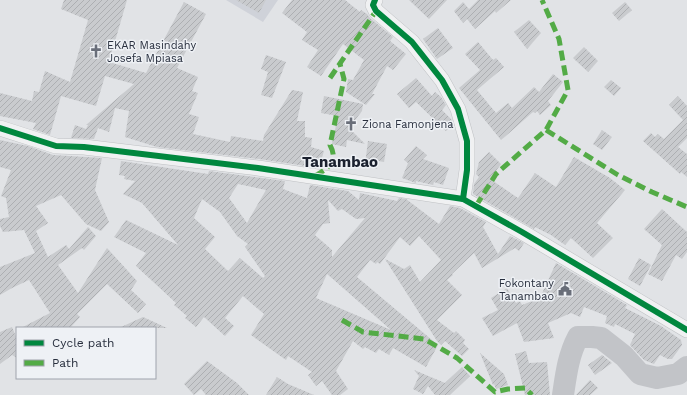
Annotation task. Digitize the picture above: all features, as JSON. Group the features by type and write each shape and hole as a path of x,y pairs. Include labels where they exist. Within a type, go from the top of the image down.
{"street":[{"path":"375,0 373,5 376,12 412,42 442,80 458,109 466,141 467,170 463,199"},
{"path":"0,128 56,146 84,147 258,168 463,199 522,232 687,330"},
{"path":"563,395 567,366 572,349 578,337 592,336 602,338 624,356 640,374 657,378 678,374 687,367"}],"shaded area":[{"path":"226,0 278,0 263,22"}],"building":[{"path":"64,0 127,0 109,62 146,73 184,2 206,14 177,68 198,77 192,91 198,93 189,114 199,117 193,134 230,142 231,136 263,141 264,135 292,90 303,92 297,121 305,121 305,137 312,138 311,147 324,151 319,168 259,159 157,147 125,137 129,111 115,108 109,132 98,128 94,139 71,138 75,125 86,129 88,125 86,125 134,84 105,76 96,106 61,96 50,135 33,129 36,123 0,116 0,93 32,101 34,91 39,92 45,71 70,82 88,20 61,9"},
{"path":"236,0 266,0 259,13"},
{"path":"292,0 345,0 360,12 361,10 367,14 393,37 390,41 406,54 393,70 387,66 372,94 375,94 366,105 346,92 348,79 353,80 364,60 343,44 321,76 307,67 318,50 302,40 307,32 282,13"},
{"path":"409,0 447,0 429,19"},
{"path":"478,0 511,0 496,13 495,11 475,29 467,19 463,23 454,11 463,2 469,9"},
{"path":"625,2 632,10 619,21 612,13"},
{"path":"529,20 541,33 527,49 514,32"},
{"path":"438,28 453,48 437,59 423,39"},
{"path":"478,42 493,60 496,58 504,67 477,90 496,113 508,103 512,108 534,87 539,92 553,74 563,82 548,101 551,105 540,115 537,111 535,113 533,112 501,140 459,88 480,70 465,54"},
{"path":"584,47 598,61 588,72 573,58"},
{"path":"266,55 286,62 272,98 261,95 268,72 261,69"},
{"path":"416,78 432,96 435,92 441,97 446,105 442,110 451,119 453,124 446,131 416,102 409,108 397,94"},
{"path":"611,80 621,88 614,96 604,87"},
{"path":"324,96 363,104 362,111 349,128 365,144 347,140 346,147 332,144 338,116 321,113"},
{"path":"678,96 687,106 687,138 678,147 687,154 687,177 681,172 680,174 643,141 651,133 655,137 658,134 664,139 683,120 669,105"},
{"path":"602,130 612,137 602,150 593,144"},
{"path":"0,140 28,146 53,155 102,158 95,190 109,222 101,231 86,224 61,195 36,206 48,223 36,231 48,257 66,245 69,249 88,227 96,236 84,250 82,248 58,265 78,293 107,248 137,281 131,290 146,304 138,313 107,284 77,314 80,317 71,327 23,327 50,313 29,280 0,295 0,267 35,253 24,230 3,232 0,226 0,219 9,217 6,198 1,196 11,170 0,167"},
{"path":"368,141 387,144 384,162 378,161 377,169 365,164"},
{"path":"416,146 427,155 423,159 449,168 443,185 434,182 433,185 416,181 416,183 402,178 408,163 404,160"},
{"path":"489,152 501,164 490,179 518,198 535,173 556,187 574,157 610,178 625,190 597,223 613,238 593,258 571,238 565,245 551,235 535,227 534,229 473,194 474,184 479,177 476,174 479,162"},
{"path":"121,161 208,174 209,171 285,181 283,189 307,198 310,185 348,191 359,200 360,193 397,201 399,198 406,199 439,224 450,206 460,208 486,222 483,227 498,254 510,236 524,243 519,251 515,248 482,268 474,253 447,280 462,295 437,320 454,333 456,331 465,340 463,343 469,349 462,356 445,341 441,345 437,341 385,259 404,269 410,265 420,282 441,260 419,236 410,246 400,237 380,264 377,262 376,264 370,260 357,277 438,345 426,367 393,348 389,355 379,349 376,353 365,347 363,349 353,341 336,371 348,389 340,395 332,395 322,381 316,386 308,375 312,372 288,356 286,360 251,335 264,314 243,296 225,318 234,326 225,336 204,317 196,327 185,318 187,316 174,305 176,303 136,266 146,253 114,237 126,220 178,245 142,203 123,194 135,181 124,179 125,176 119,175","holes":["238,184 266,190 247,223 229,198","202,199 220,212 237,236 248,244 245,247 265,276 263,278 240,258 228,271 205,249 215,237 194,218","328,200 338,211 342,209 356,219 365,218 332,257 332,250 315,235 323,224 330,223","327,274 391,330 316,298"]},
{"path":"662,209 687,232 687,252 682,259 676,255 662,281 648,274 662,245 644,229"},
{"path":"639,258 651,265 640,286 628,279"},
{"path":"556,263 627,305 625,308 661,326 681,340 682,345 672,359 668,359 660,355 654,364 644,360 630,345 635,334 615,324 614,327 605,323 607,316 584,307 580,317 571,313 548,323 554,338 524,342 517,323 493,336 482,318 498,310 491,298 507,288 516,303 520,301 522,305 540,298"},
{"path":"143,317 167,328 156,327 121,327"},
{"path":"12,327 16,337 16,357 12,355 0,364 0,332"},
{"path":"526,351 529,363 547,362 550,395 525,395 515,354"},
{"path":"480,353 504,374 508,385 496,389"},
{"path":"602,355 612,363 595,375 588,365"},
{"path":"207,361 237,383 249,395 206,395 201,389 194,395 184,384"},
{"path":"462,367 470,376 450,395 435,395 428,386 423,394 413,389 419,376 414,370 445,383"},
{"path":"277,377 288,384 314,395 266,395"},
{"path":"590,380 598,388 590,395 576,395"}],"marked path":[{"path":"476,206 496,174 546,130 568,90 559,39 542,0"},
{"path":"330,78 376,11"},
{"path":"315,176 328,167 333,160 330,145 344,79 340,64"},
{"path":"546,130 618,175 687,207"},
{"path":"342,320 363,332 424,339 457,358 495,392 508,389 525,388 532,395"}],"cycle path":[{"path":"375,0 373,5 376,11 412,42 442,80 458,109 467,141 467,170 463,199"},
{"path":"0,128 56,146 84,147 258,168 463,199 522,232 687,330"}],"place":[{"name":"EKAR Masindahy Josefa Mpiasa","path":"96,51"},
{"name":"Ziona Famonjena","path":"351,124"},
{"name":"Fokontany Tanambao","path":"565,289"}],"district":[{"name":"Tanambao","path":"340,162"}]}
